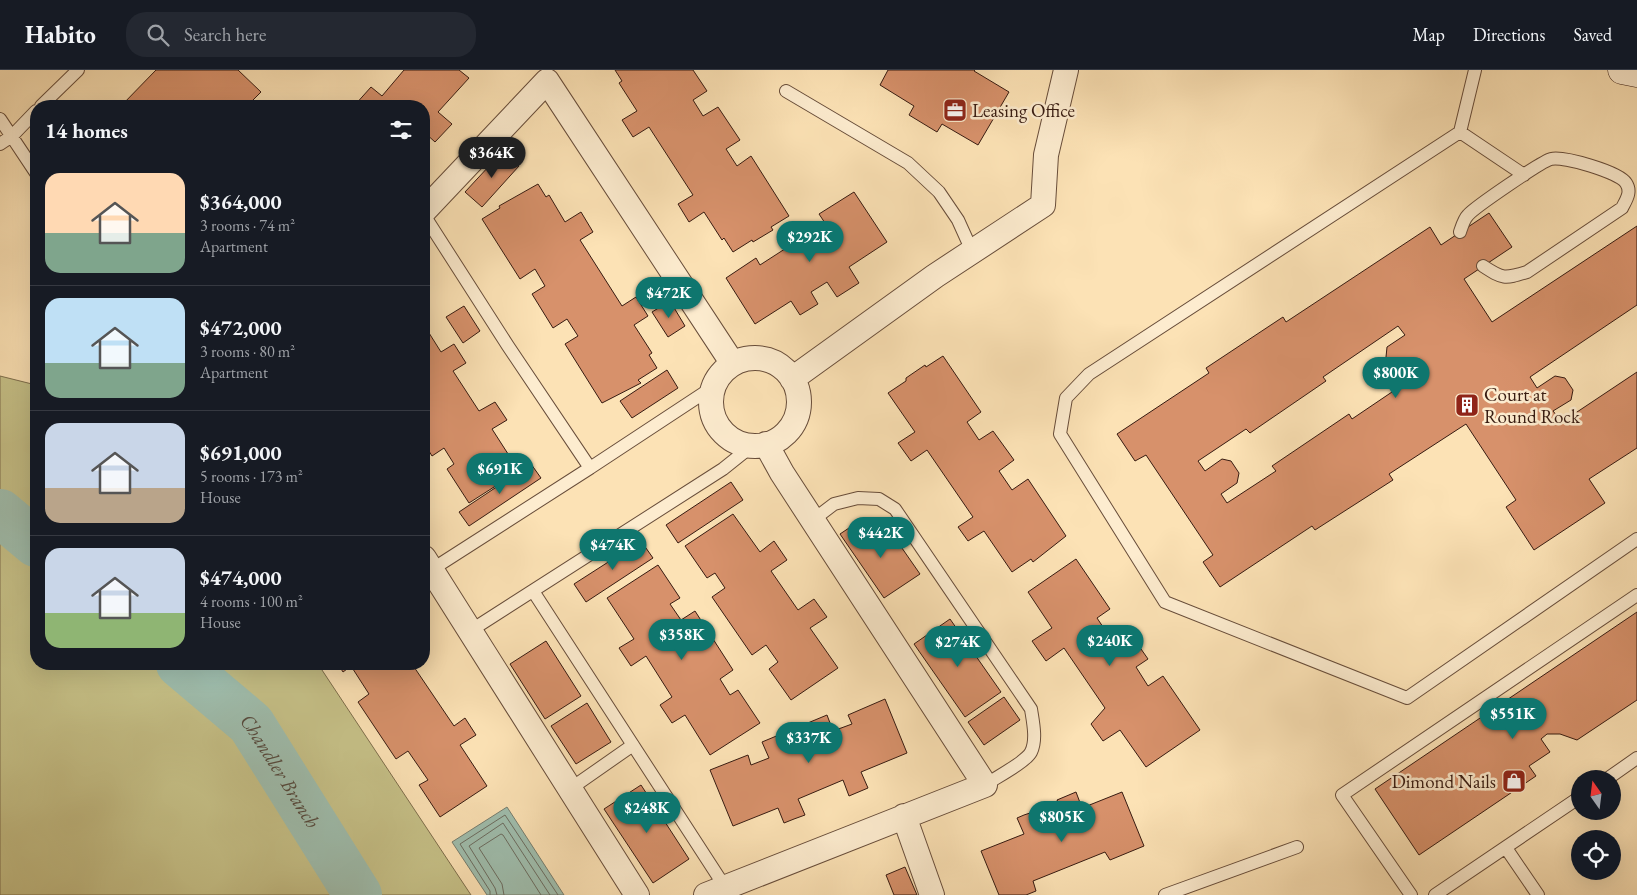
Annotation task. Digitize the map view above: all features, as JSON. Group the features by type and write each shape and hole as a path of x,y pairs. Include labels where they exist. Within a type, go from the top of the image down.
{"main road":[{"path":"1622,70 1637,73"}],"street":[{"path":"792,379 935,276 1043,205 1046,155 1066,70"},
{"path":"430,206 551,75 733,364"},
{"path":"762,358 782,367 792,379 796,385 798,396 799,407 796,418 782,436 773,442 759,445 735,442 717,424 712,412 713,387 719,376 728,366 740,360 762,358"},
{"path":"715,891 985,784 782,473 759,445"},
{"path":"430,567 638,895"},
{"path":"904,816 932,895"}],"lane":[{"path":"48,100 78,70"},
{"path":"1475,70 1460,132 1089,374 1066,398 1060,434 1165,602 1407,698 1637,539"},
{"path":"786,90 908,163 939,192 958,220 972,252"},
{"path":"0,144 12,136 30,118"},
{"path":"0,120 30,164"},
{"path":"1460,132 1524,175"},
{"path":"1460,232 1468,214 1550,159 1560,159 1606,171 1621,178 1627,185 1629,195 1622,208 1527,272 1512,277 1500,278 1483,266"},
{"path":"430,222 508,346 590,468"},
{"path":"430,563 590,468 713,387"},
{"path":"470,631 759,445"},
{"path":"813,520 834,504 858,498 879,499 895,509 1031,709 1034,732 1030,753 1019,764 985,784"},
{"path":"533,591 633,745 715,891"},
{"path":"1411,895 1342,795 1637,595"},
{"path":"570,789 633,745"},
{"path":"1620,770 1637,758"},
{"path":"1436,895 1571,803"},
{"path":"1165,895 1297,847"},
{"path":"1506,848 1538,895"}],"shaded area":[{"path":"0,376 30,384 30,670 322,670 471,895 0,895"}],"water":[{"path":"507,807 564,895 487,895 452,842"}],"building":[{"path":"156,70 238,70 261,92 253,100 127,100"},
{"path":"404,70 459,70 469,78 438,112 452,124 435,142 430,137 430,100 359,100 371,87 382,96"},
{"path":"615,70 693,70 707,91 693,100 703,116 718,107 740,140 726,149 737,166 751,156 789,216 771,227 773,230 733,252 724,238 722,240 704,212 689,222 678,204 693,195 649,127 633,137 622,120 637,111 619,83 622,81"},
{"name":"Leasing Office","path":"888,70 975,70 1009,92 978,145 942,124 937,132 909,115 914,106 880,85"},
{"path":"503,151 519,166 482,207 465,192"},
{"path":"538,184 546,197 549,195 565,222 581,212 593,232 580,240 622,306 636,297 648,316 634,325 652,353 649,355 657,368 638,380 641,383 602,403 565,344 578,336 567,319 553,328 532,294 545,286 535,269 520,279 482,219 500,208 499,206"},
{"path":"854,192 887,242 849,267 859,283 837,297 827,282 811,292 818,304 800,315 791,301 755,324 726,278 756,258 760,265 825,223 819,214"},
{"name":"Court at Round Rock","path":"1489,213 1512,247 1464,279 1492,322 1637,226 1637,305 1530,377 1537,388 1555,376 1565,378 1573,390 1571,400 1553,411 1562,422 1637,372 1637,448 1589,479 1605,503 1534,550 1506,507 1516,500 1466,424 1389,474 1393,480 1315,530 1312,526 1220,587 1203,562 1213,555 1146,455 1135,461 1117,434 1209,373 1206,368 1283,317 1286,322 1430,227 1441,245","holes":["1398,326 1405,335 1387,347 1386,357 1394,369 1404,370 1420,359 1426,369 1352,419 1349,414 1272,466 1276,471 1227,503 1221,494 1237,483 1239,473 1231,461 1222,459 1205,471 1198,461 1246,429 1250,433 1326,381 1323,377"]},
{"path":"670,301 685,326 668,337 652,312"},
{"path":"464,306 480,331 463,343 446,317"},
{"path":"430,335 441,352 454,344 466,363 453,371 479,411 495,402 507,420 492,429 519,471 469,503 447,469 454,464 444,448 432,456 430,453"},
{"path":"943,356 981,412 967,422 979,440 993,431 1014,460 999,471 1012,490 1028,479 1066,536 1033,562 1031,559 1012,572 984,531 968,541 958,527 973,517 927,450 911,461 898,443 915,432 888,393 925,365 926,367"},
{"path":"667,370 678,388 632,418 620,401"},
{"path":"531,464 541,478 469,526 459,512"},
{"path":"731,482 743,500 678,543 666,525"},
{"path":"733,514 760,552 774,541 787,560 771,571 798,610 814,599 827,617 810,628 838,668 791,700 769,669 778,662 766,645 752,655 712,597 725,588 715,573 707,578 685,546"},
{"path":"858,522 870,540 888,528 920,574 884,598 840,534"},
{"path":"641,541 653,558 586,602 574,584"},
{"path":"1076,559 1110,609 1097,618 1111,639 1127,629 1148,659 1136,667 1148,686 1163,676 1200,730 1146,767 1120,730 1103,741 1091,724 1105,708 1064,648 1046,661 1032,641 1052,628 1028,592"},
{"path":"658,565 680,598 670,604 681,620 695,611 733,670 720,679 730,695 738,690 760,723 710,755 685,715 672,723 660,705 672,697 646,656 631,666 619,648 634,639 607,598"},
{"path":"1637,612 1637,700 1577,740 1560,734 1547,734 1541,739 1550,752 1529,766 1536,776 1419,855 1375,789"},
{"path":"950,619 1001,692 965,717 914,644"},
{"path":"546,641 581,696 545,719 510,664"},
{"path":"354,670 416,670 454,726 465,718 476,735 460,745 487,786 440,817 419,785 428,780 408,751 396,759 358,702 369,694"},
{"path":"1004,697 1020,720 984,745 968,722"},
{"path":"885,699 907,753 861,772 868,788 849,796 843,780 798,799 805,815 784,823 778,808 733,826 710,770 748,755 751,765 769,758 762,742 827,715 833,731 852,724 848,715"},
{"path":"587,703 611,742 576,764 551,726"},
{"path":"641,785 689,859 653,883 604,809"},
{"path":"1076,792 1082,808 1122,792 1144,846 1110,860 1105,852 1033,881 1036,891 1026,895 999,895 981,851 1024,834 1017,818 1024,815 1033,812 1038,827 1064,817 1057,800"},
{"path":"905,867 917,895 894,895 886,875"}],"waterway":[{"name":"Chandler Branch","path":"0,513 30,538"},
{"name":"Chandler Branch","path":"187,670 251,724 358,895"}],"place":[{"name":"Leasing Office","path":"955,110"},
{"name":"Court at Round Rock","path":"1467,405"},
{"name":"Dimond Nails","path":"1514,781"}]}
